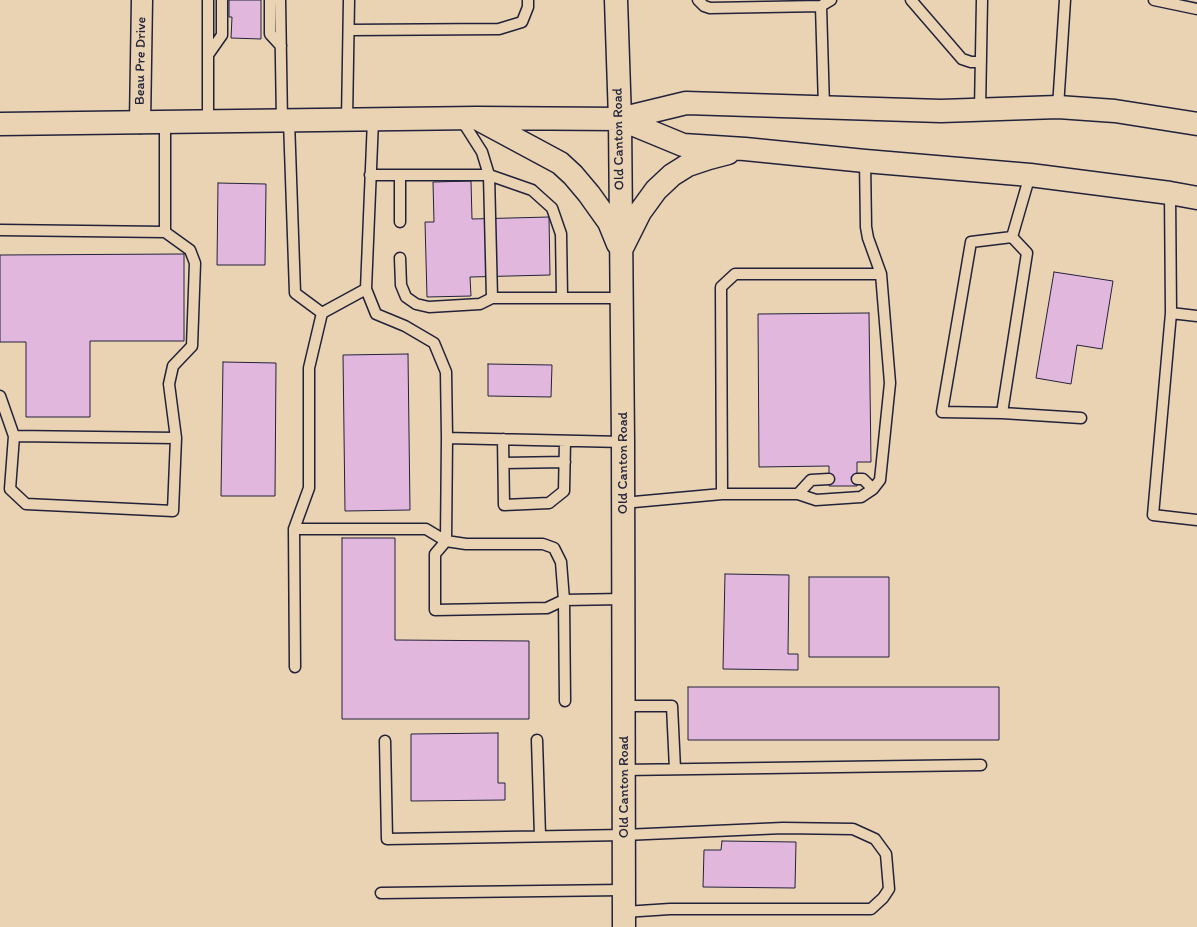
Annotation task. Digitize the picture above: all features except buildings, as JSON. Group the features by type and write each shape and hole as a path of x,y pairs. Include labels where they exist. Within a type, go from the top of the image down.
{"main road":[{"name":"Old Canton Road","path":"616,0 620,119 620,251 623,442 624,920"},
{"path":"0,124 469,119 620,119 686,103 940,111 1058,107 1115,111 1197,124"},
{"path":"469,119 560,163 585,189 609,222 620,251"},
{"path":"620,119 683,145 745,149 1030,175 1170,193 1197,198"},
{"path":"620,251 640,212 656,190 672,175 688,165 745,149"}],"street":[{"name":"Beau Pre Drive","path":"140,123 142,0"}],"lane":[{"path":"208,0 208,122"},
{"path":"208,55 222,35 222,0"},
{"path":"270,0 270,34 281,46"},
{"path":"280,0 281,46 295,293 322,313"},
{"path":"347,120 349,0"},
{"path":"348,30 500,29 522,22 528,7 528,0"},
{"path":"698,0 704,6 710,8 821,6 831,0"},
{"path":"980,110 982,0"},
{"path":"1058,107 1065,0"},
{"path":"1154,0 1197,9"},
{"path":"915,1 962,59 971,62 981,62"},
{"path":"821,6 824,107"},
{"path":"469,119 489,175 492,298"},
{"path":"372,120 366,289 376,314 405,326 434,343 446,372 446,541 435,554 435,610 546,608 564,600 623,599"},
{"path":"165,122 165,232"},
{"path":"623,503 722,494 798,494 816,500 861,497 873,489 880,480 890,383 881,274 868,238 866,227 865,161"},
{"path":"370,175 489,175 532,190 552,208 561,234 562,297"},
{"path":"400,175 400,222"},
{"path":"1012,237 1030,175"},
{"path":"1170,193 1171,313 1153,515 1197,520"},
{"path":"0,230 165,232 190,250 195,263 192,346 173,366 169,384 176,438 173,511 26,504 10,489 14,436 0,396"},
{"path":"1002,413 1027,252 1012,237"},
{"path":"1012,237 971,242 942,412 1002,413 1081,418"},
{"path":"400,258 401,285 406,297 416,304 429,307 480,304 492,298 621,298"},
{"path":"722,494 721,287 735,274 881,274"},
{"path":"295,667 294,529 309,488 309,368 322,313 366,289"},
{"path":"1171,313 1197,316"},
{"path":"14,436 176,438"},
{"path":"447,438 623,442"},
{"path":"503,439 504,504 550,503 564,491 565,441"},
{"path":"504,463 565,462"},
{"path":"798,494 811,480 829,479"},
{"path":"857,479 863,479 873,489"},
{"path":"294,529 426,529 446,541 466,544 543,544 554,548 561,562 564,600 565,701"},
{"path":"624,706 672,706 675,769"},
{"path":"537,740 540,836"},
{"path":"385,741 387,839 624,835 783,828 853,829 875,839 886,854 889,889 883,898 871,908 670,909 624,920"},
{"path":"624,770 981,766"},
{"path":"381,893 624,890"}]}
